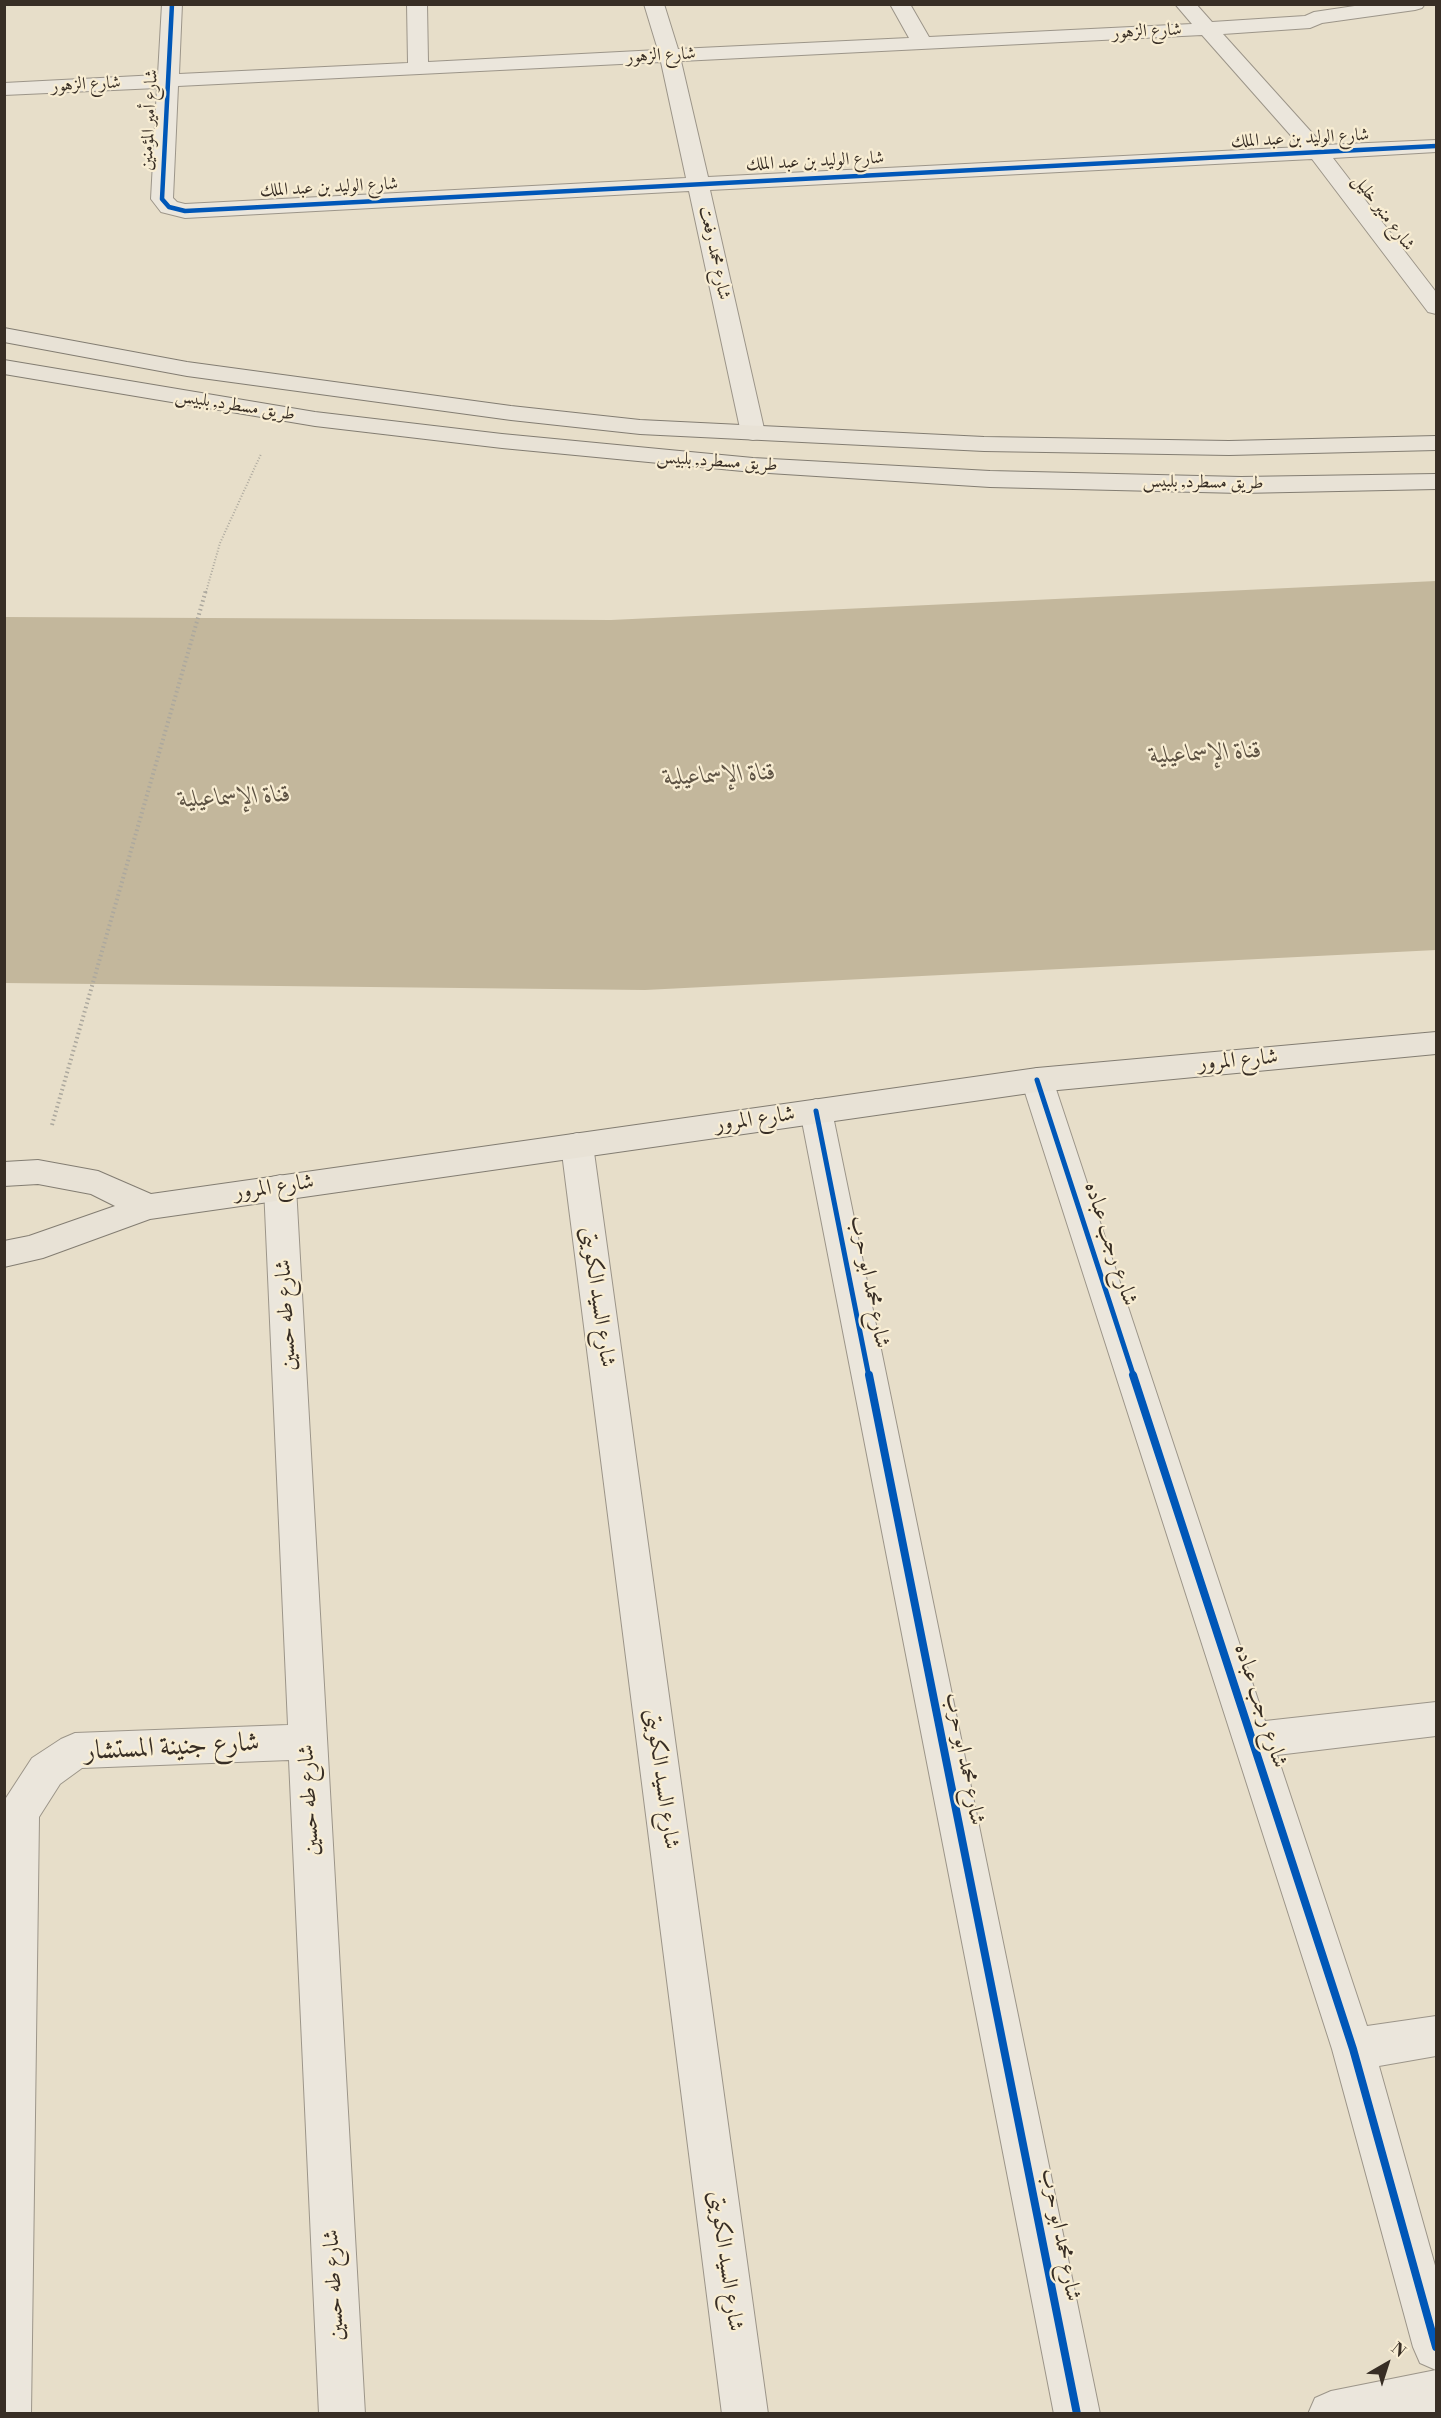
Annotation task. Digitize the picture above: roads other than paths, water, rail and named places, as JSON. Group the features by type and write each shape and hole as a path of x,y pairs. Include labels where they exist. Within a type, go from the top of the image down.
{"main road":[{"name":"طريق مسطرد, بلبيس","path":"4,335 187,369 511,413 640,427 984,444 1229,448 1437,443"},
{"name":"طريق مسطرد, بلبيس","path":"4,367 315,419 631,455 990,479 1241,484 1437,482"},
{"name":"شارع المرور","path":"4,1254 31,1249 148,1207 280,1186 1037,1080 1437,1043"},
{"path":"4,1174 38,1172 98,1183 148,1207"}],"street":[{"name":"شارع أمير المؤمنين","path":"172,4 166,81 162,199 169,207 195,211"},
{"path":"417,4 418,69"},
{"name":"شارع محمد رفعت","path":"654,4 670,56 753,433"},
{"path":"900,4 922,43"},
{"name":"شارع منير خليل","path":"1185,4 1319,154 1437,307"},
{"name":"شارع الزهور","path":"4,89 1205,29 1310,22 1314,20 1308,11 1414,4"},
{"name":"شارع الوليد بن عبد الملك","path":"195,211 698,183 1319,154 1437,146"},
{"name":"شارع رجب عباده","path":"1037,1080 1353,2049 1437,2348"},
{"name":"شارع محمد ابو حرب","path":"816,1111 1077,2414"},
{"name":"شارع السيد الكويتى","path":"577,1144 745,2414"},
{"name":"شارع طه حسين","path":"280,1186 342,2414"},
{"path":"1252,1740 1437,1719"},
{"name":"شارع جنينة المستشار","path":"8,2414 19,1813 46,1771 75,1751 307,1742"},
{"path":"1353,2049 1437,2036"},
{"path":"1331,2414 1437,2393"}],"water":[{"name":"قناة الإسماعيلية","path":"1436,581 1436,950 645,990 5,983 5,617 611,620"}]}
